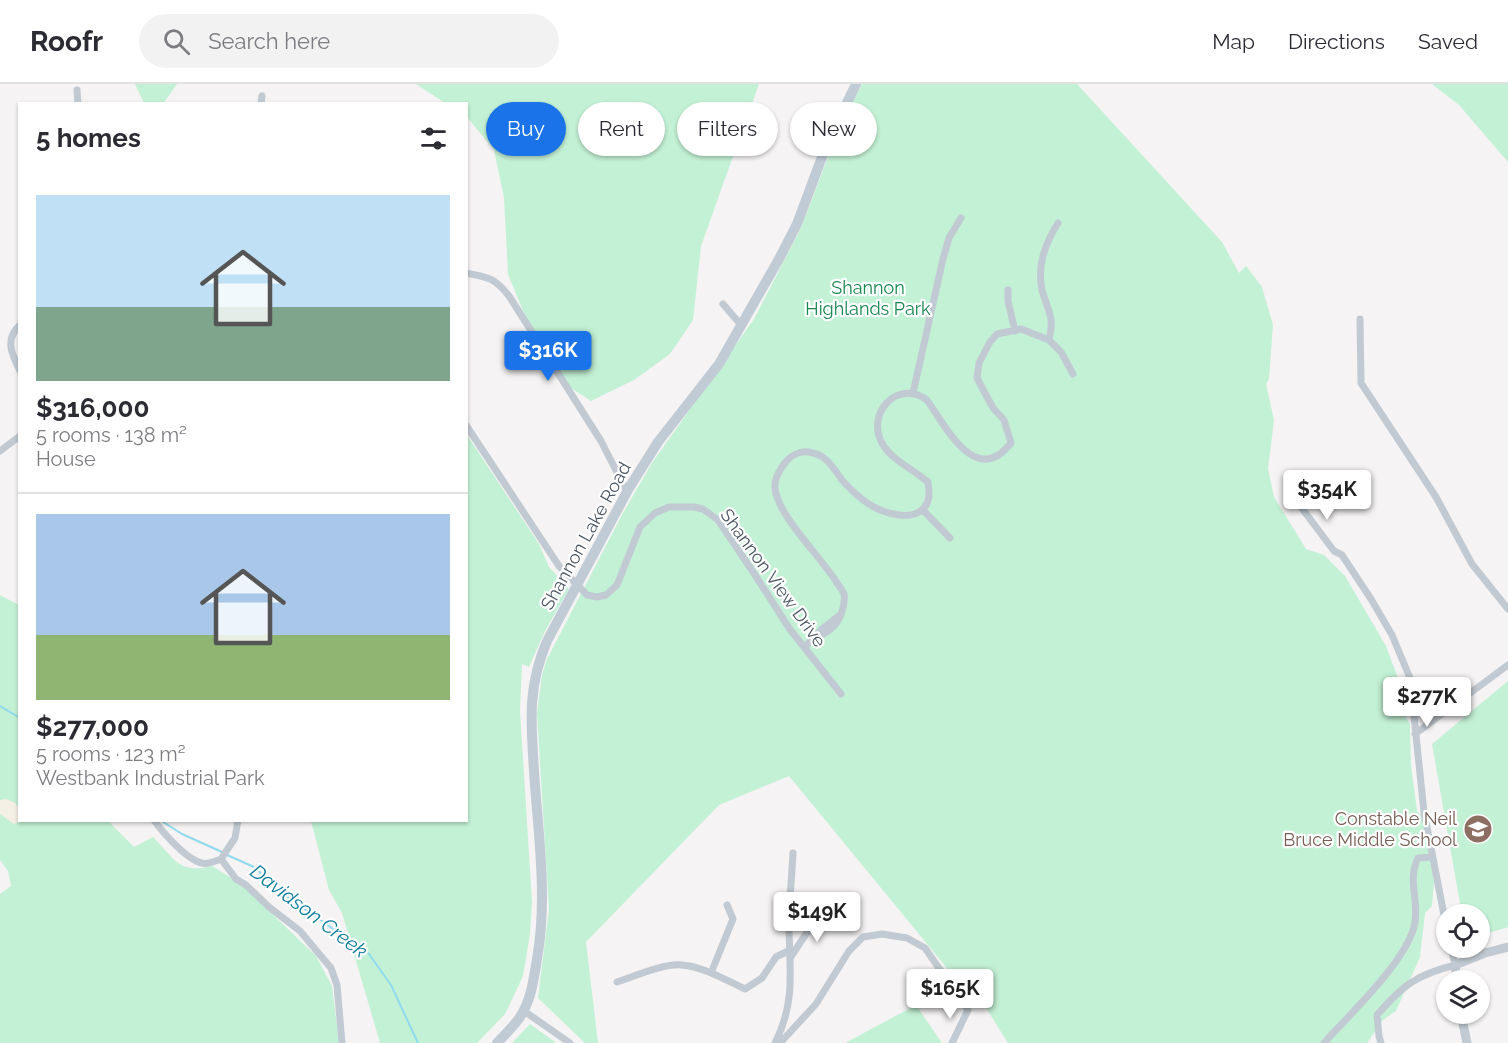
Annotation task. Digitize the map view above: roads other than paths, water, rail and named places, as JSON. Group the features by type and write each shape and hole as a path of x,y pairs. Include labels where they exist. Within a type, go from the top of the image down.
{"main road":[{"name":"Shannon Lake Road","path":"497,1043 524,1011 536,968 542,906 531,725 532,689 540,657 627,492 658,442 719,364 779,260 796,224 825,149 856,84"}],"street":[{"path":"77,90 78,102"},
{"path":"913,393 943,259 949,238 960,218"},
{"path":"1049,340 1052,316 1042,289 1041,272 1043,252 1058,223"},
{"path":"468,273 491,278 499,283 510,296 601,441 627,492"},
{"path":"1008,290 1008,301 1015,331"},
{"path":"723,303 741,325"},
{"path":"1360,319 1360,383 1436,496 1473,564 1508,609"},
{"path":"18,328 10,339 10,349 18,367"},
{"path":"805,647 812,639 822,636 837,623 844,595 833,576 781,505 775,488 776,475 785,463 794,454 812,452 823,457 855,494 870,506 907,516 923,510 927,504 930,493 928,482 887,450 880,441 877,427 883,407 901,393 913,393 927,400 963,450 975,457 993,459 1003,454 1011,443 1004,420 993,408 977,378 979,363 997,333 1021,329 1049,340 1061,352 1073,374"},
{"path":"468,428 559,566 578,585"},
{"path":"0,451 18,438"},
{"path":"1299,503 1334,551 1342,555 1392,634 1410,678 1424,812 1442,904"},
{"name":"Shannon View Drive","path":"578,585 586,595 597,597 606,595 617,585 640,527 655,513 669,507 703,509 717,520 789,628 842,694"},
{"path":"923,510 950,538"},
{"path":"1415,734 1508,665"},
{"path":"156,822 185,853 200,863 207,864 221,859 235,838 238,822"},
{"path":"776,1043 789,1009 791,980 789,915 793,853"},
{"path":"1323,1043 1388,972 1406,946 1415,923 1412,870 1418,858 1432,857"},
{"path":"221,859 236,879 300,931 331,968 337,985 342,1043"},
{"path":"711,973 733,919 727,905"},
{"path":"617,982 667,966 682,965 711,973 745,989 762,978 776,957 790,954 820,913"},
{"path":"780,1043 816,1004 849,951 863,937 882,934 907,938 925,948 968,1010 952,1043"},
{"path":"1380,1040 1377,1015 1393,996 1428,972 1508,947"},
{"path":"1453,958 1456,970"},
{"path":"524,1011 570,1043"},
{"path":"1463,1024 1467,1043"}],"waterway":[{"name":"Davidson Creek","path":"0,706 18,717"},
{"name":"Davidson Creek","path":"163,822 182,834 222,852"},
{"name":"Davidson Creek","path":"227,855 254,867 286,896 369,954 391,985 418,1043"}],"place":[{"name":"Constable Neil Bruce Middle School","path":"1478,829"}],"park label":[{"name":"Shannon Highlands Park","path":"868,298"}]}
